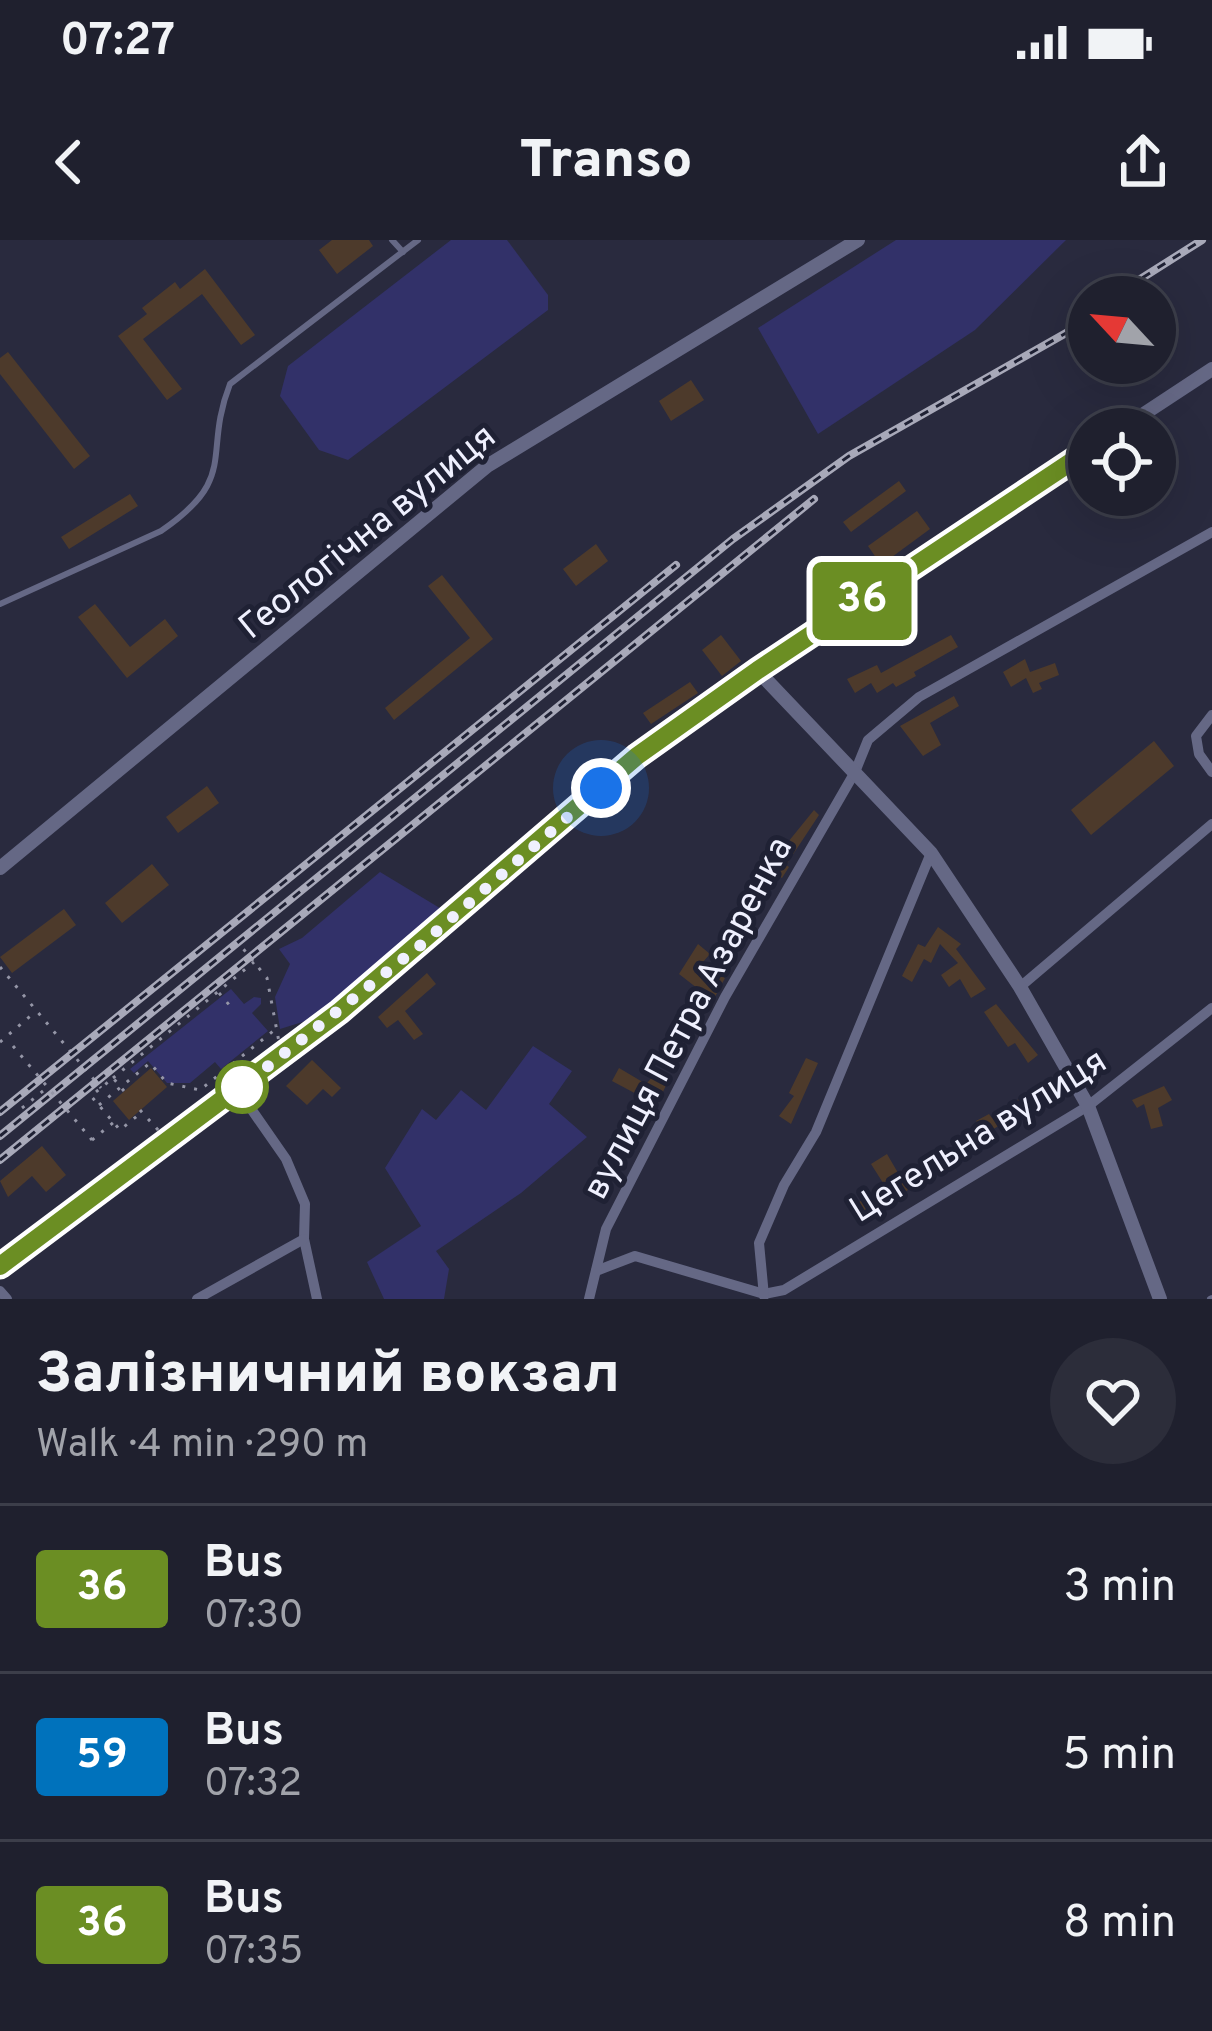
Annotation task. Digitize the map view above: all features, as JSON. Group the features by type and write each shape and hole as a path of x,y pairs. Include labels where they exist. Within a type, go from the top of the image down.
{"street":[{"name":"Геологічна вулиця","path":"0,868 487,466 858,240"},
{"path":"1153,408 1212,369"},
{"path":"0,1266 238,1090 422,944 637,756 1068,464"},
{"name":"вулиця Петра Азаренка","path":"590,1299 606,1229 725,997 855,772 868,740 920,697 1212,532"},
{"path":"758,670 931,853 1020,987 1088,1106 1160,1299"},
{"path":"1212,716 1196,736 1199,754 1212,772"},
{"path":"1020,987 1212,824"},
{"path":"596,1271 635,1256 764,1297 758,1243 784,1185 816,1132 931,853"},
{"name":"Цегельна вулиця","path":"764,1297 784,1290 1088,1106 1212,1008"},
{"path":"238,1090 286,1159 304,1204 304,1239 316,1299"},
{"path":"197,1299 304,1239"},
{"path":"0,1291 7,1299"}],"lane":[{"path":"392,240 403,252"},
{"path":"0,604 181,518 212,482 230,384 418,240"}],"path":[{"path":"236,940 267,978 282,1056"},
{"path":"152,1124 141,1111 120,1130 92,1096 254,962"},
{"path":"0,967 101,1088"},
{"path":"218,992 231,1007"},
{"path":"37,1011 3,1040 92,1140 114,1122"},
{"path":"99,1105 150,1063 167,1083 200,1090 277,1028"},
{"path":"113,1078 122,1089"},
{"path":"22,1108 48,1088"}],"shaded area":[{"path":"451,240 507,240 548,295 548,310 348,460 319,450 280,396 288,366"},
{"path":"896,240 1066,240 975,330 818,434 758,328"},
{"path":"380,872 448,913 325,1015 280,1029 275,997 290,964 279,949 302,938"},
{"path":"231,989 244,1004 261,998 252,1013 268,1031 221,1069 215,1062 190,1083 167,1083 148,1061 134,1073 130,1069"},
{"path":"533,1046 572,1071 549,1104 587,1137 521,1193 436,1251 449,1269 444,1299 384,1299 367,1262 421,1226 385,1168 422,1109 436,1120 461,1090 486,1110"}],"building":[{"path":"332,240 369,240 373,246 337,274 319,250"},
{"path":"205,269 255,335 241,345 202,294 143,339 182,389 167,400 118,336 147,314 142,308 175,282 180,289"},
{"path":"8,352 90,456 74,469 0,374 0,358"},
{"path":"691,380 704,400 671,421 659,401"},
{"path":"899,481 906,491 851,532 843,522"},
{"path":"130,494 138,506 69,549 61,537"},
{"path":"917,511 930,529 881,565 868,546"},
{"path":"596,544 608,561 576,586 563,569"},
{"path":"442,575 493,639 394,720 385,708 470,638 428,586"},
{"path":"95,604 130,647 165,619 178,636 127,678 78,617"},
{"path":"721,635 741,661 722,676 702,650"},
{"path":"951,635 958,647 896,687 893,683 877,693 871,683 855,693 847,679 877,665 881,673"},
{"path":"1025,659 1030,672 1055,663 1059,675 1039,683 1042,689 1033,693 1026,678 1011,687 1003,672"},
{"path":"690,682 698,693 651,724 643,713"},
{"path":"954,696 959,706 930,723 941,745 923,756 900,726"},
{"path":"1154,741 1174,766 1091,835 1071,810"},
{"path":"207,786 219,803 178,833 166,817"},
{"path":"814,810 819,815 782,878 767,868"},
{"path":"152,864 169,885 122,923 105,903"},
{"path":"64,909 76,925 12,973 0,957"},
{"path":"938,927 961,944 956,949 986,989 971,998 960,979 949,987 941,975 958,963 940,944 931,963 924,959 912,982 902,976 918,944 925,947"},
{"path":"698,944 710,954 694,972 713,986 721,975 725,978 708,1010 690,999 697,988 679,974"},
{"path":"427,973 436,984 405,1011 423,1034 414,1040 398,1020 387,1028 378,1017"},
{"path":"996,1004 1038,1055 1028,1063 1015,1043 1008,1047 984,1012"},
{"path":"806,1058 818,1063 791,1124 779,1116 794,1096 789,1093"},
{"path":"312,1060 341,1088 332,1097 323,1089 307,1105 286,1086"},
{"path":"151,1068 167,1087 129,1120 113,1101"},
{"path":"619,1068 646,1084 656,1073 668,1081 657,1105 612,1081"},
{"path":"1046,1080 1053,1092 984,1135 976,1121 989,1114 992,1118"},
{"path":"1164,1086 1172,1100 1158,1108 1163,1126 1151,1129 1144,1104 1137,1108 1132,1100"},
{"path":"42,1146 66,1175 46,1192 32,1176 8,1197 0,1181"},
{"path":"887,1154 908,1190 866,1214 859,1202 885,1186 871,1164"}],"railway":[{"path":"1145,276 1202,240"},
{"path":"0,1136 733,539 849,456 1068,332"},
{"path":"0,1160 814,499"},
{"path":"0,1112 676,565"}],"bus line":[{"name":"36","path":"0,1266 339,1012 637,756 1068,464"}],"route":[{"path":"242,1087 238,1090 422,944 601,788"}]}
